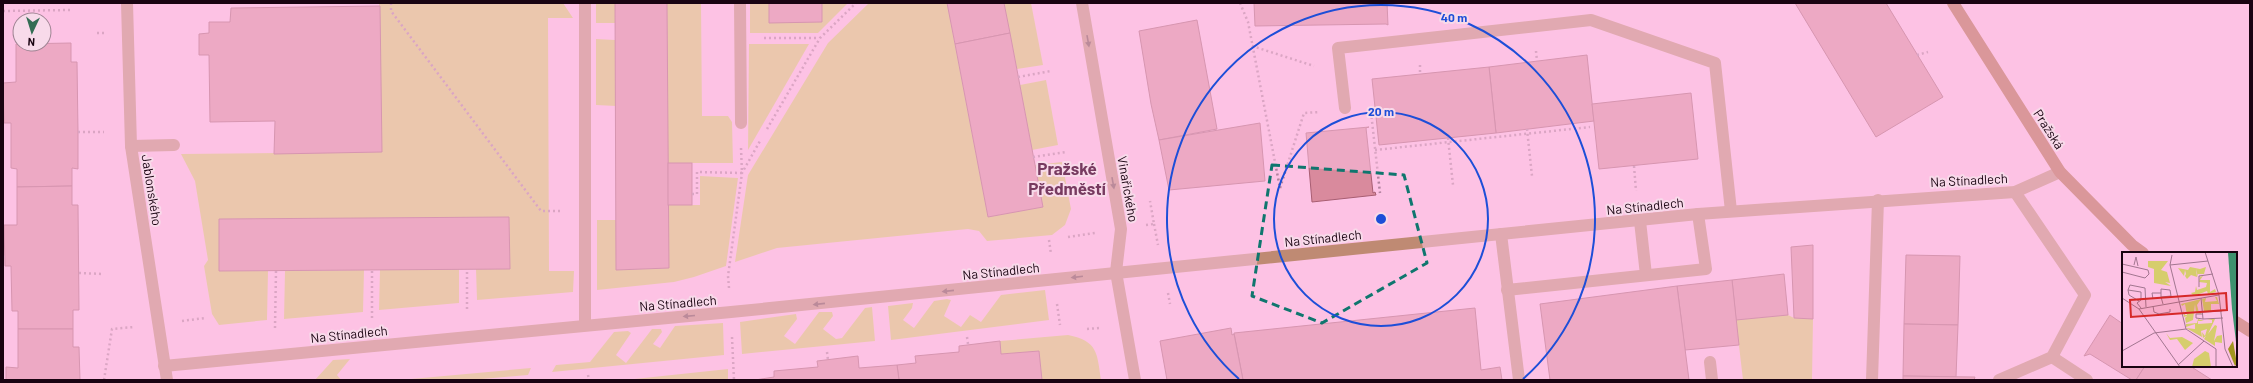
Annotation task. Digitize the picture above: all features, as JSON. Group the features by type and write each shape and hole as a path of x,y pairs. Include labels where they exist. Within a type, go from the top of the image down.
{"street":[{"name":"Jablonského","path":"127,3 131,146 167,380"},
{"path":"585,3 585,325"},
{"path":"740,3 741,123"},
{"name":"Vinařického","path":"1082,3 1121,229 1116,272 1135,380"},
{"name":"Pražská","path":"1953,3 2060,172 2132,245 2142,252"},
{"path":"1345,108 1338,48 1591,20 1715,63 1732,211"},
{"path":"131,146 174,145"},
{"name":"Na Stínadlech","path":"164,366 731,312 1698,214 1878,200 2015,192 2060,172"},
{"path":"1999,380 2052,358 2085,295 2015,192"},
{"path":"1872,380 1878,200"},
{"path":"1507,290 1706,269 1698,214"},
{"path":"1640,220 1646,275"},
{"path":"1501,234 1519,380"},
{"path":"2237,323 2250,331"},
{"path":"2052,358 2087,380"},
{"path":"1710,362 1712,380"}],"path":[{"path":"391,3 391,11 541,211 586,211"},
{"path":"765,132 820,38 856,3"},
{"path":"1240,3 1248,22 1280,188 1304,113 1370,106 1380,193"},
{"path":"3,11 70,10"},
{"path":"740,38 820,38"},
{"path":"1252,46 1341,74"},
{"path":"1536,51 1537,61"},
{"path":"1917,55 1928,52"},
{"path":"1420,64 1420,74"},
{"path":"1018,77 1051,71"},
{"path":"1375,150 1590,127"},
{"path":"1527,129 1532,176"},
{"path":"78,132 104,132"},
{"path":"1448,138 1453,185"},
{"path":"728,276 742,173 761,139"},
{"path":"1033,157 1066,152"},
{"path":"1634,166 1636,191"},
{"path":"692,194 696,194 696,172 742,173"},
{"path":"467,269 467,309"},
{"path":"372,270 372,318"},
{"path":"276,271 276,328"},
{"path":"79,273 104,274"},
{"path":"104,380 112,329"},
{"path":"967,337 968,344"},
{"path":"827,352 828,360"},
{"path":"733,361 734,380"},
{"path":"588,375 589,380"}],"highlighted area":[{"path":"1272,165 1404,175 1427,263 1322,323 1252,296"}],"shaded area":[{"path":"379,3 563,3 573,18 548,18 549,271 574,271 573,292 477,300 476,269 510,269 509,217 219,219 219,271 268,271 267,320 219,325 212,314 204,266 208,260 195,181 181,154 381,152"},
{"path":"596,3 615,3 615,23 596,23"},
{"path":"667,3 701,3 702,116 728,116 732,122 733,163 668,163"},
{"path":"750,3 769,3 769,23 822,3 848,3 818,33 750,33"},
{"path":"869,3 947,3 988,217 1043,207 1035,165 1062,162 1071,209 1065,225 1052,235 987,241 979,231 968,229 777,248 735,262 748,175 828,43"},
{"path":"1004,3 1031,3 1043,65 1017,69"},
{"path":"596,39 615,40 616,106 596,105"},
{"path":"749,44 809,44 748,150"},
{"path":"1046,80 1058,145 1032,150 1020,85"},
{"path":"700,176 738,178 726,266 674,282 597,290 597,220 616,220 616,270 668,268 668,205 700,205"},
{"path":"459,269 459,303 379,310 380,270"},
{"path":"364,270 363,312 284,319 285,271"},
{"path":"1045,290 1049,320 891,340 888,306 913,303 912,308 903,320 914,328 934,301 947,299 951,300 944,316 961,327 970,315 981,322 1001,295"},
{"path":"872,307 875,341 742,354 740,322 796,314 797,319 784,336 795,344 819,312 832,312 833,316 823,329 836,339 842,338 865,308"},
{"path":"1788,315 1794,318 1813,319 1812,380 1743,380 1736,320"},
{"path":"723,323 724,355 552,372 556,365 590,362 614,332 628,331 631,333 616,355 626,363 652,329 661,329 662,332 653,344 660,348 675,326"},
{"path":"1068,335 1085,341 1091,345 1097,355 1101,380 1042,380 1039,351 1001,354 1000,341"},
{"path":"350,359 337,375 341,380 315,380 333,360"},
{"path":"531,368 528,375 471,380 400,380"},
{"path":"728,369 728,380 625,380"}],"building":[{"path":"615,3 667,3 669,268 616,270"},
{"path":"769,3 822,3 822,22 769,23"},
{"path":"947,3 1004,3 1010,33 955,44"},
{"path":"1254,3 1387,3 1388,25 1255,26"},
{"path":"1795,3 1886,3 1943,97 1876,137"},
{"path":"380,6 382,152 274,154 275,121 210,122 209,55 199,55 199,34 209,33 209,22 230,22 231,8"},
{"path":"1197,20 1217,129 1159,140 1151,104 1139,31"},
{"path":"1010,33 1043,207 988,217 955,44"},
{"path":"52,43 71,43 71,62 77,62 78,169 72,168 72,186 17,187 17,169 11,168 11,123 4,123 3,83 16,82 16,52 52,52"},
{"path":"1587,55 1594,121 1496,133 1489,67"},
{"path":"1489,67 1496,133 1379,145 1372,79"},
{"path":"1691,93 1698,159 1599,169 1592,104"},
{"path":"1260,123 1265,181 1169,190 1159,140"},
{"path":"1369,127 1366,128 1373,193 1375,192 1376,195 1312,202 1306,133"},
{"path":"668,163 692,163 692,205 668,205"},
{"path":"72,186 72,205 78,205 79,310 73,310 73,329 18,329 18,311 12,311 11,266 5,266 4,225 17,225 17,187"},
{"path":"509,217 510,269 219,271 219,219"},
{"path":"1813,245 1813,319 1794,318 1791,247"},
{"path":"1906,255 1960,256 1958,325 1904,324"},
{"path":"1784,274 1788,315 1736,320 1732,280"},
{"path":"1732,280 1739,345 1685,350 1677,286"},
{"path":"1677,286 1689,380 1550,380 1540,304"},
{"path":"1475,308 1481,370 1500,367 1502,380 1243,380 1234,333"},
{"path":"2110,315 2122,323 2122,367 2144,367 2136,380 2132,380 2090,354 2084,356"},
{"path":"1904,324 1958,325 1956,377 1903,376"},
{"path":"1231,328 1232,335 1234,334 1243,380 1167,380 1160,341"},
{"path":"18,329 73,329 73,347 79,347 80,380 6,380 6,367 18,368"},
{"path":"1000,341 1001,354 1039,351 1042,380 899,380 897,365 916,363 915,356 959,352 959,346"},
{"path":"858,356 859,368 897,365 899,380 755,380 774,377 774,371 818,367 817,361"},
{"path":"2144,367 2192,367 2212,380 2136,380"},
{"path":"1903,376 1975,377 1974,380 1903,380"}],"district":[{"name":"Pražské Předměstí","path":"1067,179"}]}
